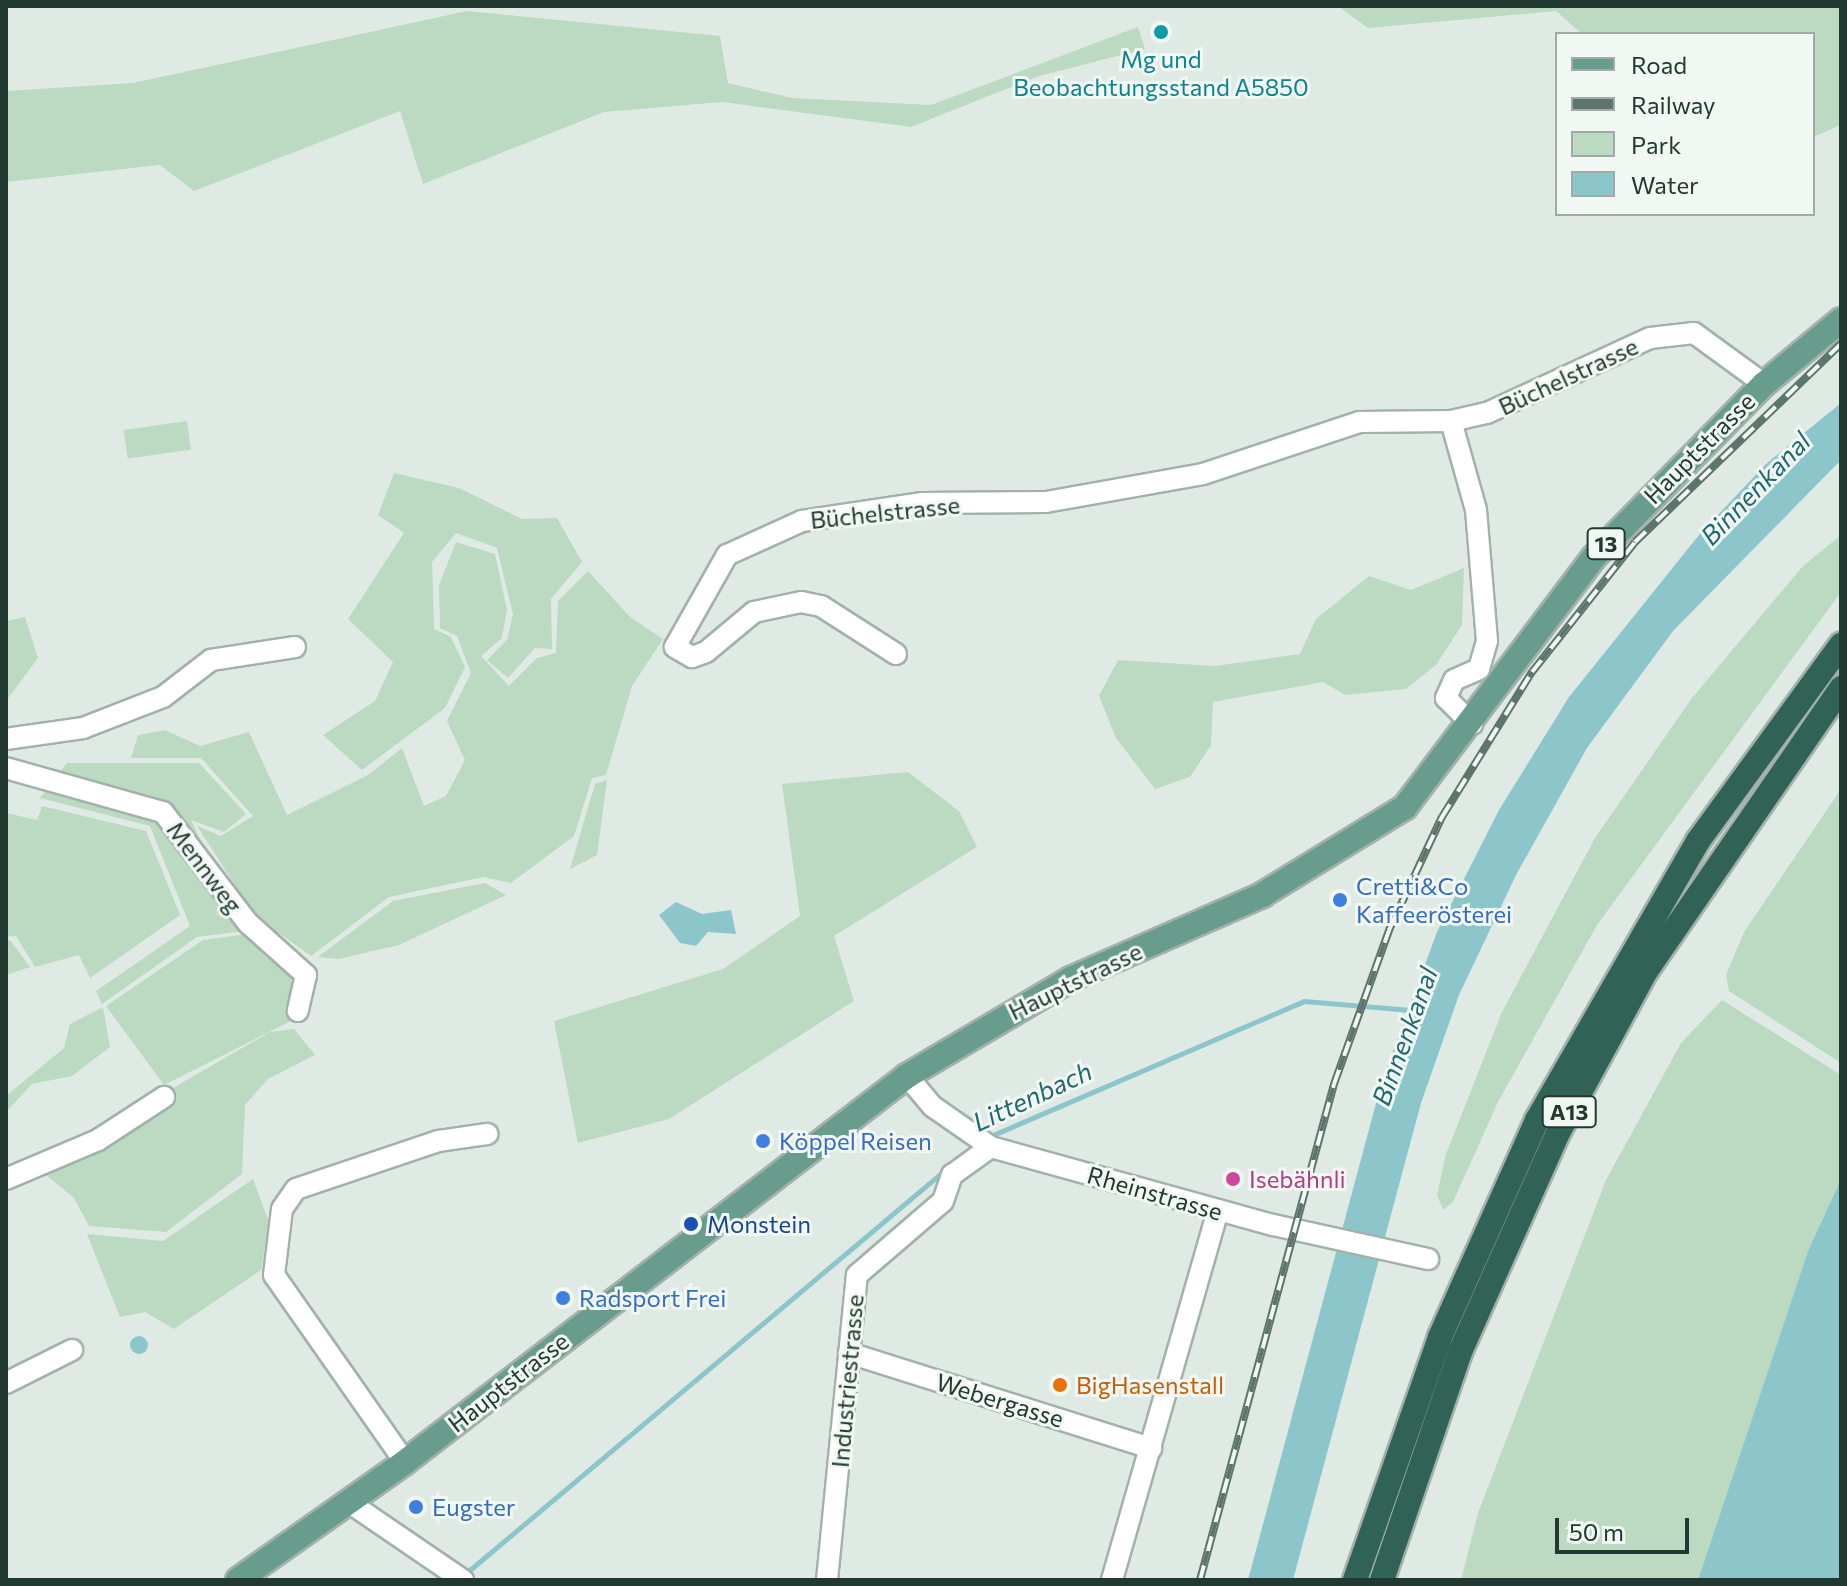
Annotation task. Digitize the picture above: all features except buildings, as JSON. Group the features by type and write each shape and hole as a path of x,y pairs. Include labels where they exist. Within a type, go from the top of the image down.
{"highway":[{"name":"A13","path":"1355,1580 1440,1337 1537,1120 1698,841 1841,645"},
{"name":"A13","path":"1382,1580 1460,1352 1559,1131 1646,971 1841,688"}],"main road":[{"name":"Hauptstrasse","path":"238,1580 405,1462 907,1076 1071,979 1262,895 1383,823 1422,792 1593,558 1764,384 1841,320"}],"street":[{"name":"Büchelstrasse","path":"896,654 821,606 801,602 754,612 706,652 692,657 675,647 727,555 802,521 923,503 1046,502 1203,474 1359,422 1451,421 1487,413 1650,338 1694,333 1764,384"},
{"path":"1451,421 1476,510 1487,641 1479,669 1454,680 1446,698 1472,724"},
{"path":"6,739 83,728 163,697 211,660 295,647"},
{"name":"Mennweg","path":"6,768 163,812 248,923 306,975 298,1011"},
{"name":"Rheinstrasse","path":"907,1076 932,1106 991,1147 1218,1211 1419,1257"},
{"path":"6,1179 98,1140 164,1097"},
{"path":"405,1462 274,1275 282,1209 296,1189 439,1141 487,1134"},
{"name":"Industriestrasse","path":"827,1580 857,1275 943,1201 952,1175 991,1147"},
{"path":"1112,1580 1218,1211"},
{"path":"6,1383 72,1350"},
{"name":"Webergasse","path":"849,1353 1151,1448"},
{"path":"350,1503 463,1580"}],"green space":[{"path":"1338,6 1841,6 1841,125 1815,136 1815,32 1580,32 1556,11 1368,28"},
{"path":"467,11 720,36 728,83 792,98 931,105 1138,27 1145,49 1039,76 911,127 722,102 604,112 423,184 400,111 194,191 160,165 6,182 6,91 133,83"},
{"path":"187,421 191,450 128,459 124,430"},
{"path":"394,473 459,488 522,519 557,518 582,562 551,599 552,649 535,648 508,678 487,660 507,640 513,614 497,548 456,533 432,562 434,629 451,637 465,667 445,708 362,770 323,735 375,701 393,662 348,619 404,533 378,515"},
{"path":"1841,535 1841,592 1597,925 1498,1102 1453,1202 1443,1210 1437,1195 1446,1154 1502,1012 1595,838 1692,698 1803,566"},
{"path":"456,542 495,554 507,610 502,638 481,656 509,686 537,658 556,653 558,601 588,571 630,617 663,639 632,686 606,775 592,778 574,836 511,883 483,877 389,897 311,956 255,916 197,826 221,836 253,816 201,758 131,758 138,735 165,730 200,746 249,732 287,815 368,775 402,748 424,806 446,796 465,760 447,721 471,673 457,636 440,628 439,585"},
{"path":"1464,568 1462,625 1436,665 1406,689 1345,695 1323,682 1213,702 1211,745 1190,777 1155,789 1116,738 1099,696 1118,660 1215,666 1300,654 1316,619 1369,576 1411,590"},
{"path":"25,617 38,658 6,701 6,621"},
{"path":"67,763 199,763 246,814 224,832 191,820 244,931 197,937 102,1004 96,991 190,926 150,826 40,798"},
{"path":"908,772 959,811 977,847 834,936 854,1001 669,1119 578,1143 554,1021 723,969 800,916 782,784"},
{"path":"607,780 597,855 570,869 595,784"},
{"path":"1841,789 1841,1063 1729,991 1726,975 1744,932"},
{"path":"42,806 146,831 180,915 90,978 79,955 35,967 16,936 6,937 6,813 37,820"},
{"path":"485,883 506,895 399,945 338,959 318,957 393,901"},
{"path":"247,934 290,975 296,998 289,1022 164,1085 106,1006 203,940"},
{"path":"10,940 30,967 6,975 6,941"},
{"path":"1722,1000 1841,1075 1841,1179 1808,1251 1698,1580 1461,1580 1478,1513 1606,1180 1681,1043"},
{"path":"103,1007 110,1047 72,1076 32,1084 6,1112 6,1096 64,1048 70,1024"},
{"path":"294,1029 315,1055 268,1079 245,1105 242,1174 166,1232 89,1226 74,1198 45,1174 126,1135 169,1101 173,1088 270,1032"},
{"path":"253,1179 269,1222 261,1270 174,1329 145,1312 120,1317 87,1234 163,1241"}],"water":[{"name":"Binnenkanal","path":"1841,403 1841,460 1673,631 1587,748 1516,875 1459,995 1421,1103 1293,1580 1248,1580 1382,1081 1437,932 1499,810 1569,697 1699,535 1766,464"},
{"path":"676,902 702,914 731,910 736,934 708,932 696,946 680,943 659,915"},
{"path":"1841,1179 1841,1580 1698,1580 1808,1251"},
{"path":"139,1336 148,1345 139,1354 130,1345"}],"waterway":[{"name":"Littenbach","path":"986,1138 1304,1001 1411,1010"},
{"name":"Littenbach","path":"465,1574 977,1143"}],"railway":[{"path":"1200,1580 1334,1084 1389,930 1442,817 1532,672 1635,542 1841,344"}],"place":[{"name":"Mg und Beobachtungsstand A5850","path":"1161,32"},
{"name":"Cretti&Co Kaffeerösterei","path":"1340,900"},
{"name":"Köppel Reisen","path":"763,1141"},
{"name":"Isebähnli","path":"1233,1179"},
{"name":"Monstein","path":"691,1224"},
{"name":"Radsport Frei","path":"563,1298"},
{"name":"BigHasenstall","path":"1060,1385"},
{"name":"Eugster","path":"416,1507"}]}
